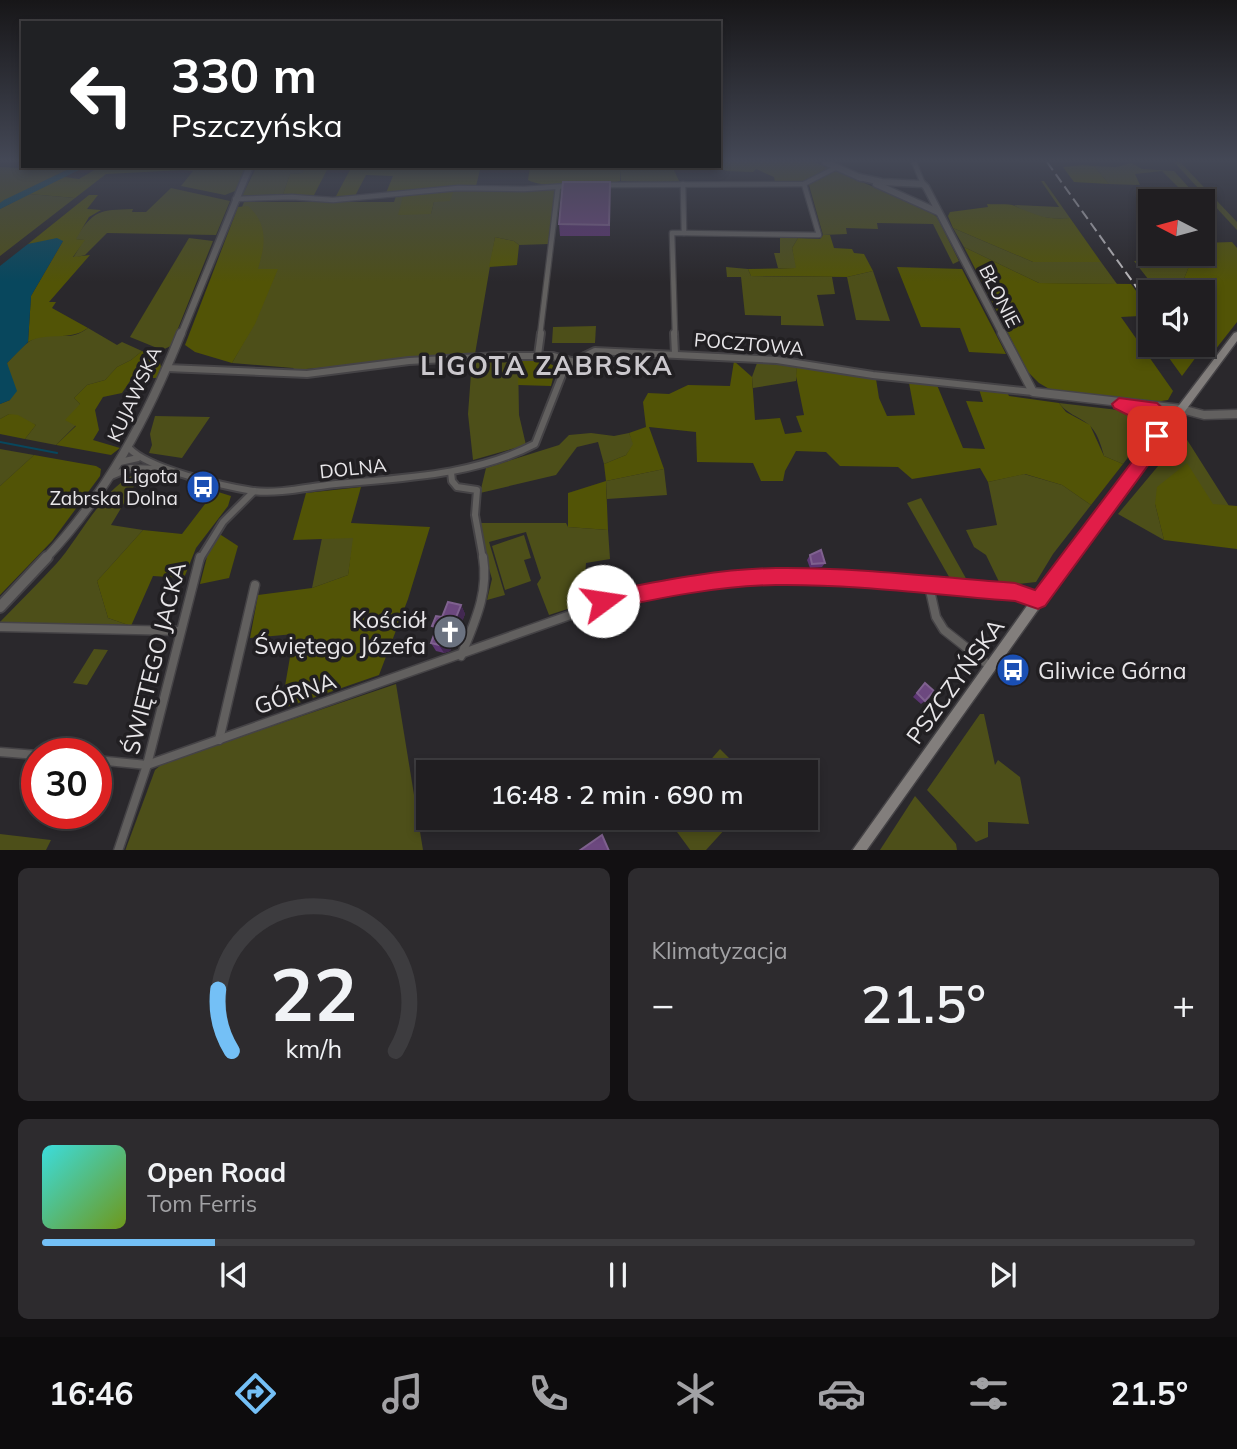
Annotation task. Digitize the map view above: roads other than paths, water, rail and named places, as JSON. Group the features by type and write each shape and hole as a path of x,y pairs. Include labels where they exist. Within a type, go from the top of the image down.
{"main road":[{"name":"PSZCZYŃSKA","path":"858,850 1038,600 1237,335"}],"street":[{"name":"KUJAWSKA","path":"0,607 66,537 130,448 167,368 234,202"},
{"path":"538,355 556,202"},
{"path":"683,202 684,233"},
{"path":"675,354 672,233 819,235 809,202"},
{"path":"918,202 940,214"},
{"name":"BŁONIE","path":"934,202 1032,392"},
{"name":"POCZTOWA","path":"167,368 307,374 409,361 538,355 571,361 595,351 675,354 785,361 873,375 1181,409 1204,415 1237,414"},
{"name":"DOLNA","path":"130,448 138,458 166,469 254,491 288,491 451,472 526,450 538,440 561,374 571,361"},
{"name":"POCZTOWA","path":"1119,404 1146,417 1171,423"},
{"path":"1152,407 1171,423"},
{"path":"1146,417 1158,439"},
{"path":"120,462 138,458"},
{"name":"DOLNA","path":"120,462 130,468"},
{"name":"DOLNA","path":"111,476 130,468 166,469"},
{"path":"451,472 452,481 457,487 477,490 474,519 485,579 481,606 461,656"},
{"name":"ŚWIĘTEGO JACKA","path":"118,850 133,813 147,765 201,554 218,528 254,491"},
{"name":"GÓRNA","path":"112,762 147,765 461,656 603,601 692,583 807,577 1015,592 1038,600"},
{"path":"219,740 255,585"},
{"path":"929,586 936,617 944,630 991,667"},
{"path":"0,627 180,631"},
{"path":"0,752 21,754"}],"water":[{"path":"2,202 15,202 0,209"},
{"path":"57,238 63,241 31,296 28,342 7,363 17,391 10,400 0,404 0,266 28,244"}],"waterway":[{"path":"0,442 57,453"}],"railway":[{"path":"1075,202 1138,289"}],"place":[{"name":"Ligota Zabrska Dolna","path":"203,487"},
{"name":"Kościół Świętego Józefa","path":"450,632"},
{"name":"Gliwice Górna","path":"1013,670"}],"district":[{"name":"LIGOTA ZABRSKA","path":"547,365"}]}
